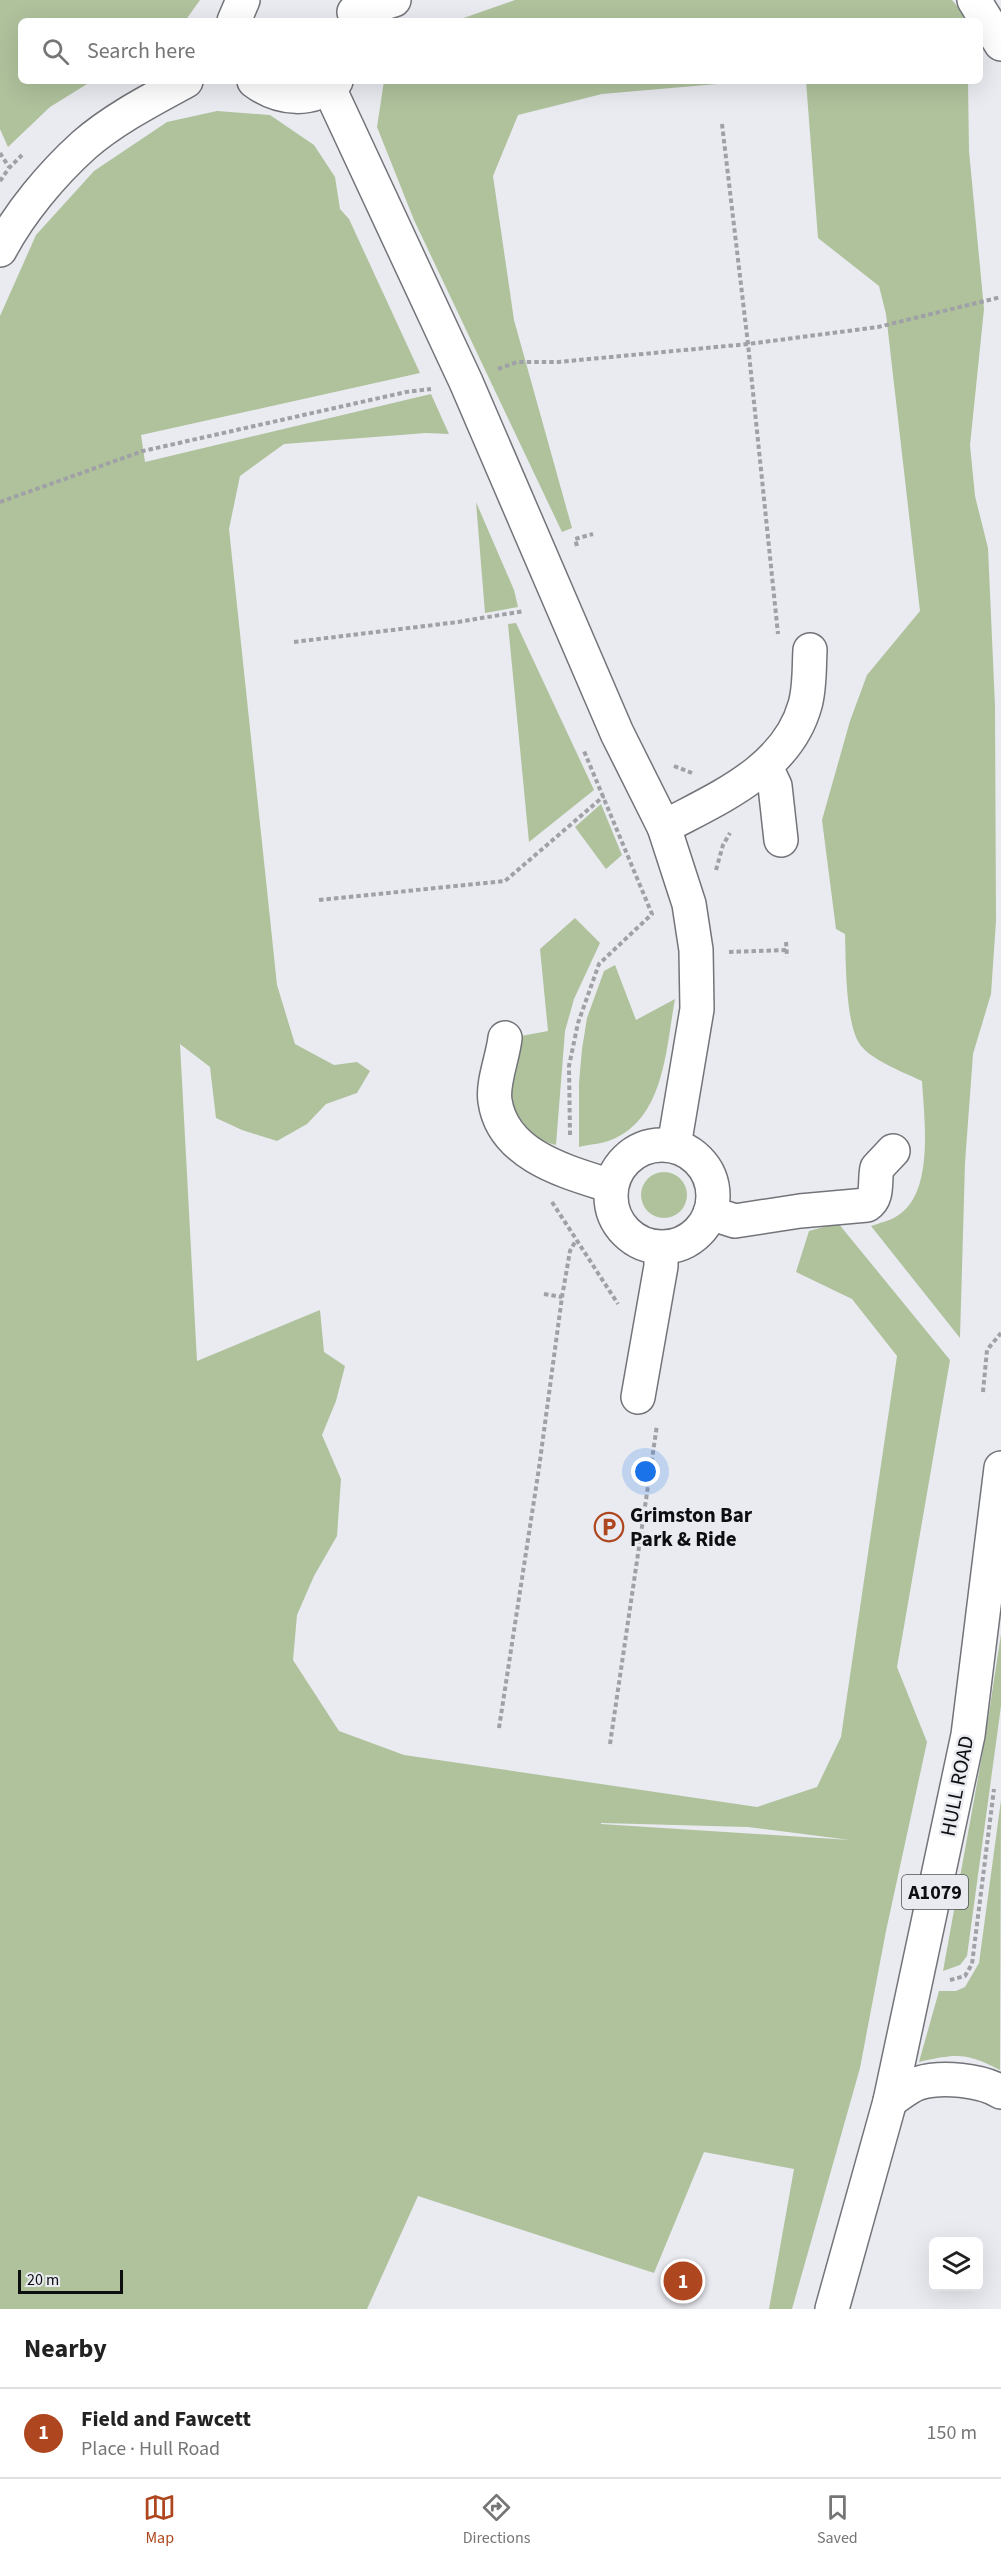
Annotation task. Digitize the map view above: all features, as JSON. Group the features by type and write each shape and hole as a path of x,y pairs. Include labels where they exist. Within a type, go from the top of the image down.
{"street":[{"path":"235,18 243,0"},
{"path":"352,11 394,0"},
{"path":"974,0 1001,44"},
{"path":"0,250 35,197 84,145 138,107 180,84"},
{"path":"258,84 266,90 287,97 309,96 332,84 466,382 544,567 618,733 664,826 689,904 696,950 697,1010 674,1146"},
{"path":"664,826 740,785 766,767 793,733 806,704 810,650"},
{"path":"766,767 775,786 781,840"},
{"path":"506,1038 495,1082 495,1101 502,1122 514,1139 535,1156 559,1170 611,1186"},
{"path":"657,1144 674,1146 687,1151 699,1160 707,1171 712,1185 713,1199 710,1214 703,1227 691,1238 677,1245 662,1248 643,1244 628,1235 616,1221 611,1204 611,1186 617,1170 627,1157 641,1148 657,1144"},
{"path":"710,1214 735,1221 800,1211 867,1205 873,1202 875,1194 876,1168 893,1151"},
{"path":"638,1397 661,1266 662,1248"},
{"name":"HULL ROAD","path":"832,2309 890,2101 968,1735 1001,1468"},
{"path":"890,2101 918,2083 955,2080 989,2085 1001,2092"}],"path":[{"path":"722,124 779,641"},
{"path":"0,502 143,451 406,392 446,387 466,382 517,362 558,362 748,344 878,327 1001,297"},
{"path":"529,622 524,611 525,574 579,554 575,539 593,534"},
{"path":"294,642 458,622 524,611"},
{"path":"580,742 652,914 599,964 578,1023 568,1065 570,1140 559,1170 552,1204 618,1304 634,1312 652,1314"},
{"path":"666,762 685,772 702,774"},
{"path":"715,877 723,846 734,824 751,803 740,785"},
{"path":"319,900 505,881 604,796"},
{"path":"786,942 787,957"},
{"path":"696,950 742,953 786,950"},
{"path":"499,1728 539,1468 562,1297 570,1251 576,1239"},
{"path":"544,1294 562,1297"},
{"path":"983,1392 987,1350 1001,1333"},
{"path":"610,1744 657,1424"}],"green space":[{"path":"0,0 200,0 187,18 18,18 18,84 87,84 50,107 8,147 0,129"},
{"path":"515,0 952,0 962,12 963,18 464,18"},
{"path":"384,84 717,84 602,94 518,115 493,176 514,320 572,528 562,532 414,220 377,127"},
{"path":"806,84 968,84 969,151 984,309 970,445 975,496 988,548 995,706 996,921 991,994 973,1054 965,1163 960,1338 871,1226 897,1216 909,1205 917,1191 922,1173 925,1134 922,1081 874,1057 862,1047 856,1038 849,1010 845,934 836,929 822,820 850,721 867,675 920,611 886,314 879,286 818,238"},
{"path":"217,111 270,115 314,145 335,177 340,209 349,219 420,373 141,435 145,462 431,394 449,434 426,433 284,444 240,476 229,529 277,985 295,1044 334,1065 357,1062 370,1071 357,1093 326,1104 307,1124 277,1141 242,1130 216,1118 210,1067 180,1044 197,1361 320,1310 324,1352 345,1366 336,1401 322,1435 341,1479 337,1536 314,1576 297,1615 293,1660 339,1731 404,1755 757,1807 817,1787 841,1737 897,1356 852,1299 796,1272 809,1231 838,1223 950,1360 897,1667 927,1742 886,1931 860,2068 792,2309 769,2309 794,2169 704,2152 654,2273 418,2196 367,2309 0,2309 0,316 36,235 94,171 167,122","holes":["601,1823 748,1827 850,1840"]},
{"path":"476,502 514,590 518,607 485,613"},
{"path":"516,623 594,790 529,842 508,624"},
{"path":"601,804 622,855 606,869 575,827"},
{"path":"575,918 600,943 574,999 565,1031 556,1145 532,1132 519,1117 512,1100 511,1084 521,1036 548,1031 540,949"},
{"path":"615,965 636,1020 675,999 665,1059 653,1099 643,1116 629,1130 611,1140 579,1147 579,1083 587,1018 604,971"},
{"path":"669,1172 681,1178 686,1186 686,1204 681,1212 673,1217 659,1218 647,1212 642,1204 641,1190 647,1178 655,1173"},
{"path":"1001,1634 1001,1706 967,1956 960,1965 943,1971 985,1739"},
{"path":"1001,1800 1000,2070 978,2060 960,2056 919,2062 939,1991 956,1991 965,1987 979,1963"}],"place":[{"name":"Grimston Bar Park & Ride","path":"609,1527"},
{"name":"Field and Fawcett","path":"683,2281"}]}
